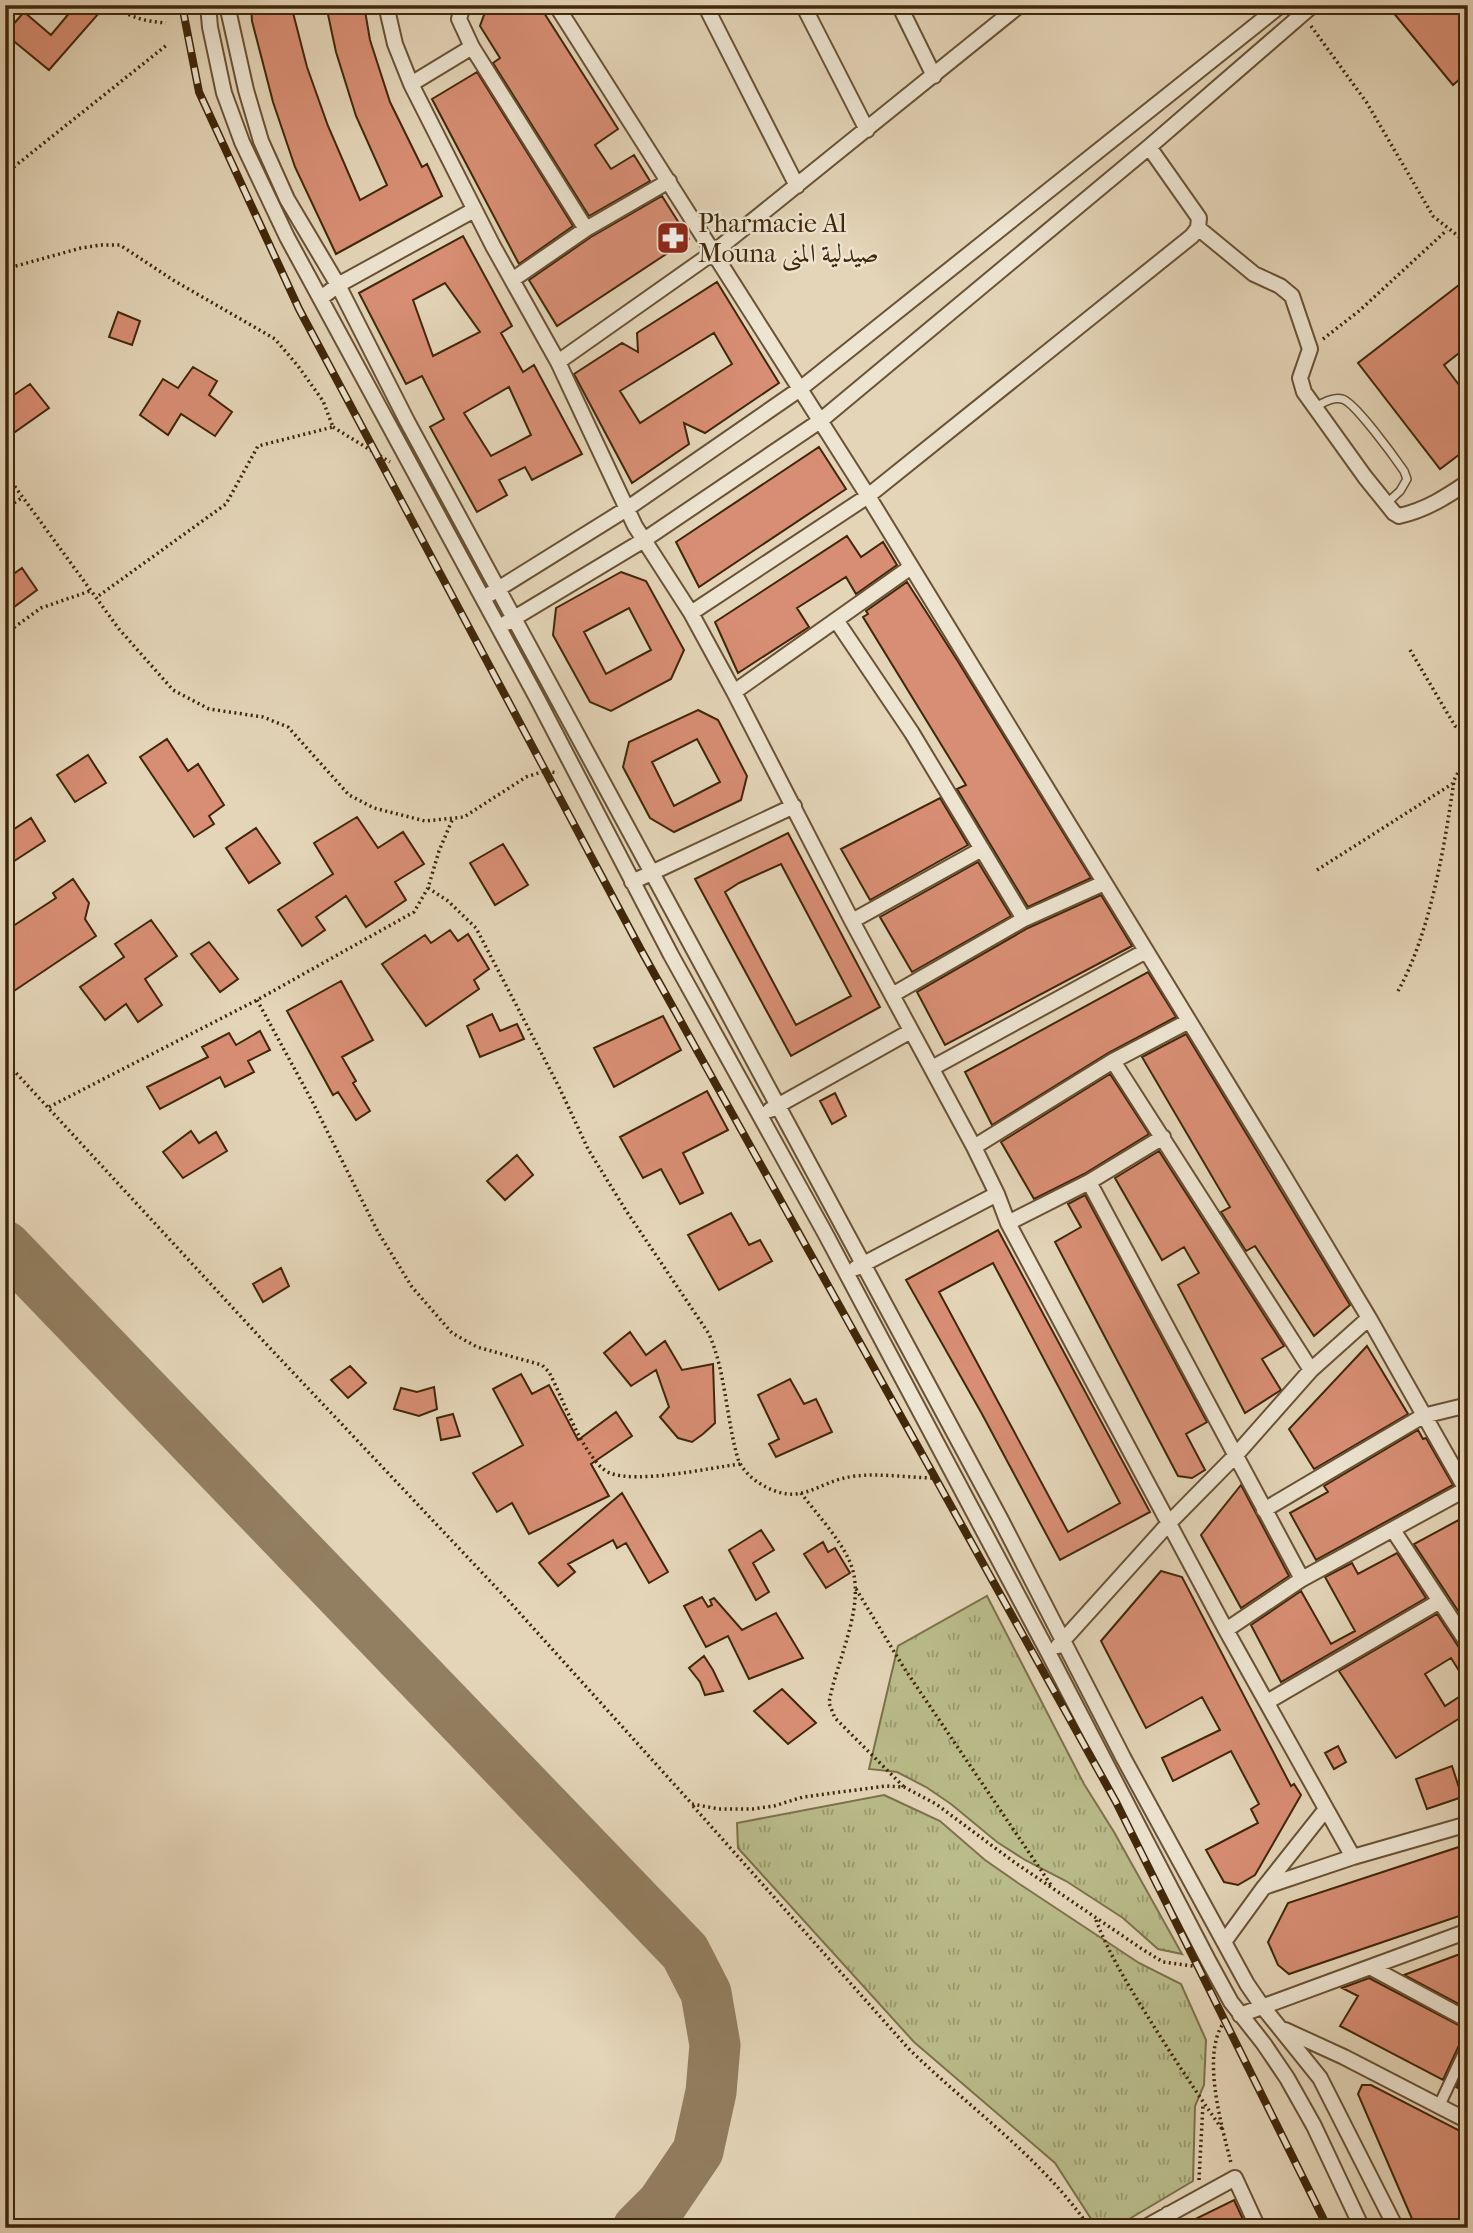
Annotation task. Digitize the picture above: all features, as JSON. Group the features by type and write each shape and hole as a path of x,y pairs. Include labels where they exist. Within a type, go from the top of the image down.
{"street":[{"path":"208,5 224,93 242,142 287,237 954,1476 1208,1960 1240,2015 1264,2044 1294,2090 1362,2228"},
{"path":"227,5 246,90 261,141 287,199 338,285 407,421 652,872 1224,1942 1262,2007 1320,2078 1396,2228"},
{"path":"386,5 395,44 411,85 474,210 558,362 643,540 691,612 852,921 974,1147 1008,1223 1226,1630 1353,1857"},
{"path":"463,5 459,19 472,47 586,229"},
{"path":"556,5 868,496 1368,1318 1467,1490 1302,1579 1226,1630"},
{"path":"705,5 797,186"},
{"path":"803,5 867,130"},
{"path":"899,5 934,76"},
{"path":"558,362 714,252 1020,5"},
{"path":"483,598 628,508 800,389 1281,5"},
{"path":"498,627 643,540 820,421 1149,147 1308,10"},
{"path":"411,85 472,47"},
{"path":"691,612 868,496 1192,236 1198,228 1199,218 1149,147"},
{"path":"512,280 586,229 669,181"},
{"path":"321,298 338,285 474,210"},
{"path":"1198,228 1254,274 1280,286 1292,296 1310,349 1300,382 1315,407 1397,516 1413,513 1443,500 1468,482"},
{"path":"734,692 911,567"},
{"path":"836,620 912,733 1024,919"},
{"path":"632,882 794,806"},
{"path":"852,921 982,849"},
{"path":"892,995 1024,919 1104,883"},
{"path":"932,1068 1146,951"},
{"path":"974,1147 1113,1061 1189,1021"},
{"path":"759,1116 911,1031"},
{"path":"1113,1061 1311,1370"},
{"path":"1008,1223 1089,1182 1163,1137"},
{"path":"1089,1182 1302,1579"},
{"path":"846,1274 997,1195"},
{"path":"1049,1654 1169,1523 1235,1456 1311,1370 1368,1318"},
{"path":"1264,1510 1423,1416 1468,1405"},
{"path":"1393,1530 1468,1644"},
{"path":"1267,1702 1440,1601"},
{"path":"1224,1942 1326,1809"},
{"path":"1264,1887 1353,1857 1468,1824"},
{"path":"1240,2015 1468,1931"},
{"path":"1372,1968 1468,2020"},
{"path":"1280,2028 1468,2121"},
{"path":"1439,2106 1468,2044"},
{"path":"1144,2228 1171,2221 1198,2198 1235,2178 1258,2228"}],"lane":[{"path":"1315,407 1335,399 1345,399 1357,408 1404,471 1407,479 1405,484 1386,504"}],"path":[{"path":"115,5 125,14 142,20 166,23"},
{"path":"1308,10 1332,52 1367,103 1433,216 1447,230 1468,244"},
{"path":"5,174 167,44"},
{"path":"1310,349 1359,311 1447,230"},
{"path":"5,269 81,248 120,245 173,280 275,339 323,401 333,427 399,468"},
{"path":"97,597 226,504 258,446 333,427"},
{"path":"5,473 119,629 173,691 209,709 263,717 288,727 349,795 374,807 425,821 464,817 526,777 545,772 555,772 583,787"},
{"path":"5,509 23,497"},
{"path":"5,634 41,608 90,591"},
{"path":"1410,650 1455,726 1468,732"},
{"path":"1398,991 1409,972 1423,929 1446,841 1454,780 1468,754"},
{"path":"1317,870 1454,780"},
{"path":"49,1107 257,1000 414,912 428,888 453,818"},
{"path":"428,888 448,901 476,928 559,1087 588,1149 709,1334 717,1352 740,1464 754,1480 789,1495 813,1492 831,1482 854,1476 954,1476"},
{"path":"257,1000 378,1232 412,1287 452,1333 477,1347 542,1365 549,1372 590,1454 603,1469 612,1474 666,1474 740,1464"},
{"path":"5,1061 154,1224 507,1599 908,2048 1058,2185 1090,2228"},
{"path":"801,1493 849,1557 856,1576 849,1628 829,1703 835,1717 904,1787 936,1804 1095,1918 1163,1962 1188,1967 1208,1960"},
{"path":"856,1589 904,1668 1053,1889"},
{"path":"692,1804 719,1809 753,1810 803,1797 886,1786 904,1787"},
{"path":"1095,1918 1105,1944 1124,1979 1223,2129"},
{"path":"1235,2178 1223,2129 1213,2063 1217,2031 1226,2021 1240,2015"},
{"path":"1198,2198 1203,2102"}],"green space":[{"path":"987,1596 1084,1784 1182,1954 1158,1949 1123,1918 1066,1881 997,1842 926,1787 897,1772 869,1769 898,1646"},
{"path":"884,1795 940,1821 985,1860 1018,1883 1139,1963 1181,1984 1206,2040 1204,2085 1195,2106 1193,2181 1114,2228 1097,2228 1055,2163 914,2042 738,1848 737,1823"}],"building":[{"path":"76,5 91,5 100,12 49,70 5,34 24,12 51,35"},
{"path":"251,5 291,5 307,67 328,126 360,200 387,185 356,116 336,52 326,5 364,5 370,40 390,102 422,167 427,164 442,196 336,254 295,167 273,102 252,21"},
{"path":"499,5 539,5 618,129 595,145 611,169 634,155 650,181 589,216 493,63 500,58 480,26 484,15"},
{"path":"1387,5 1463,5 1468,12 1468,25 1459,32 1468,44 1468,72 1453,85"},
{"path":"477,72 573,226 519,264 432,99"},
{"path":"662,196 689,239 557,326 529,280 591,237"},
{"path":"463,236 512,326 501,333 523,372 534,365 582,454 532,480 525,467 499,480 507,495 477,512 430,427 444,419 422,376 406,384 359,293","holes":["445,283 480,332 433,356 413,300","509,387 531,435 491,456 464,413"]},
{"path":"1468,278 1468,346 1444,365 1468,397 1468,448 1440,469 1358,363"},
{"path":"717,282 779,383 705,433 684,423 689,444 632,483 574,374 622,343 638,352 637,333","holes":["714,333 732,364 640,423 620,391"]},
{"path":"118,312 140,321 132,345 109,337"},
{"path":"193,367 217,381 209,395 232,412 215,436 181,414 168,435 140,415 163,379 178,388"},
{"path":"30,384 49,408 5,439 5,401"},
{"path":"819,447 846,489 699,587 676,542"},
{"path":"847,536 861,557 883,542 897,565 856,594 846,577 797,608 809,627 738,673 715,622"},
{"path":"22,568 37,590 14,607 5,595 5,580"},
{"path":"621,572 646,581 684,650 671,679 611,711 590,702 553,635 556,608","holes":["629,608 651,650 606,674 584,632"]},
{"path":"907,582 1091,878 1028,907 957,789 966,785 863,617 868,614 866,611"},
{"path":"698,710 718,720 747,776 741,800 674,832 650,818 623,767 629,742","holes":["697,739 720,782 674,806 652,762"]},
{"path":"167,739 188,771 198,764 224,805 209,816 214,824 194,837 140,757"},
{"path":"88,755 106,783 75,802 57,775"},
{"path":"940,798 968,845 870,900 841,849"},
{"path":"357,817 378,848 403,832 424,864 395,882 406,900 366,927 346,896 316,917 325,930 302,946 278,910 333,874 314,843"},
{"path":"31,818 45,841 5,867 5,835"},
{"path":"256,828 280,863 249,883 226,848"},
{"path":"788,833 880,1007 791,1056 695,879","holes":["781,864 851,996 796,1025 725,892"]},
{"path":"503,844 528,885 495,905 470,863"},
{"path":"978,862 1011,916 912,972 880,917"},
{"path":"73,879 89,903 85,919 96,936 5,997 5,945 13,940 7,930 56,898 53,893"},
{"path":"1101,895 1132,946 945,1045 917,992 1028,928"},
{"path":"151,920 177,956 145,979 162,1005 138,1022 126,1004 105,1020 80,987 124,957 115,944"},
{"path":"450,930 458,941 468,934 489,969 474,980 479,989 426,1026 382,964 425,935 431,943"},
{"path":"209,942 238,979 220,992 191,954"},
{"path":"1148,972 1176,1017 1108,1053 992,1125 965,1072"},
{"path":"341,981 373,1040 342,1057 356,1081 353,1083 370,1111 356,1120 338,1092 333,1095 287,1011"},
{"path":"492,1014 500,1031 517,1024 524,1039 480,1057 467,1026"},
{"path":"663,1016 681,1050 614,1087 594,1048"},
{"path":"260,1031 270,1050 248,1061 254,1072 225,1087 220,1077 160,1109 147,1087 208,1057 202,1047 229,1033 236,1045"},
{"path":"1186,1034 1350,1305 1314,1336 1255,1246 1246,1251 1221,1212 1230,1207 1142,1057"},
{"path":"1110,1074 1149,1134 1084,1174 1034,1199 1001,1142"},
{"path":"707,1091 728,1130 683,1153 703,1193 680,1204 661,1169 643,1178 620,1137"},
{"path":"835,1093 846,1116 832,1124 820,1101"},
{"path":"191,1131 199,1143 216,1132 227,1151 183,1178 163,1152"},
{"path":"1159,1151 1284,1346 1262,1359 1281,1390 1245,1413 1178,1285 1199,1273 1184,1247 1162,1260 1115,1178"},
{"path":"517,1155 533,1175 505,1200 487,1181"},
{"path":"1085,1195 1207,1422 1186,1434 1205,1470 1192,1478 1178,1476 1055,1242 1081,1227 1068,1204"},
{"path":"731,1213 749,1245 760,1240 772,1261 719,1290 688,1235"},
{"path":"998,1230 1150,1512 1060,1560 906,1280","holes":["993,1263 1120,1503 1068,1532 939,1292"]},
{"path":"281,1268 289,1286 263,1302 253,1284"},
{"path":"630,1332 646,1355 665,1341 682,1370 713,1364 715,1423 692,1442 678,1438 660,1417 669,1407 656,1370 631,1386 604,1353"},
{"path":"1367,1346 1408,1414 1314,1469 1289,1429"},
{"path":"350,1366 366,1383 348,1398 331,1380"},
{"path":"521,1374 532,1394 549,1385 578,1440 616,1412 632,1436 591,1464 609,1496 529,1534 512,1503 497,1512 473,1473 523,1445 493,1389"},
{"path":"790,1379 804,1404 816,1399 832,1432 776,1457 769,1444 779,1439 758,1395"},
{"path":"434,1387 437,1409 419,1416 394,1409 401,1388 417,1392"},
{"path":"453,1414 460,1436 441,1440 437,1418"},
{"path":"1418,1430 1423,1439 1426,1438 1453,1485 1316,1560 1290,1513 1328,1492 1324,1486"},
{"path":"1241,1485 1289,1576 1241,1608 1201,1535"},
{"path":"622,1493 668,1572 649,1583 626,1543 617,1548 613,1540 568,1564 575,1572 558,1586 539,1563"},
{"path":"1468,1515 1468,1626 1414,1544"},
{"path":"761,1530 774,1550 753,1563 769,1592 756,1600 729,1550"},
{"path":"823,1542 828,1552 835,1548 850,1573 826,1588 804,1554"},
{"path":"1397,1553 1426,1598 1281,1682 1251,1625 1301,1591 1331,1644 1355,1631 1325,1577 1352,1563 1358,1574"},
{"path":"1161,1571 1182,1577 1291,1786 1294,1784 1301,1795 1255,1875 1238,1885 1224,1882 1206,1850 1258,1823 1251,1809 1259,1804 1231,1751 1173,1781 1162,1758 1220,1730 1202,1697 1146,1728 1101,1641"},
{"path":"702,1597 708,1607 712,1605 710,1600 714,1598 742,1630 776,1613 803,1658 749,1679 728,1636 706,1647 684,1606"},
{"path":"1437,1614 1460,1649 1468,1654 1468,1685 1451,1658 1425,1674 1445,1706 1468,1691 1468,1713 1396,1758 1339,1671"},
{"path":"704,1656 723,1691 705,1695 700,1682 689,1668"},
{"path":"782,1689 816,1723 788,1744 754,1711"},
{"path":"1338,1746 1346,1762 1334,1769 1325,1753"},
{"path":"1452,1766 1462,1797 1427,1809 1416,1779"},
{"path":"1468,1844 1468,1913 1289,1974 1278,1965 1268,1942 1288,1903"},
{"path":"1468,1951 1468,2009 1404,1975"},
{"path":"1369,1978 1468,2030 1468,2036 1461,2041 1443,2080 1340,2026 1358,1996 1342,1988"},
{"path":"1468,2063 1468,2093 1456,2087"},
{"path":"1362,2085 1371,2085 1468,2135 1468,2228 1416,2228 1358,2094"},
{"path":"1234,2200 1247,2228 1183,2228 1183,2225"}],"taxiway":[{"path":"5,1246 685,1952 706,1993 715,2045 711,2092 698,2151 662,2204 638,2228"}],"railway":[{"path":"182,5 199,92 299,309 641,950 1116,1802 1328,2228"}],"place":[{"name":"Pharmacie Al Mouna صيدلية المنى","path":"673,238"}]}
